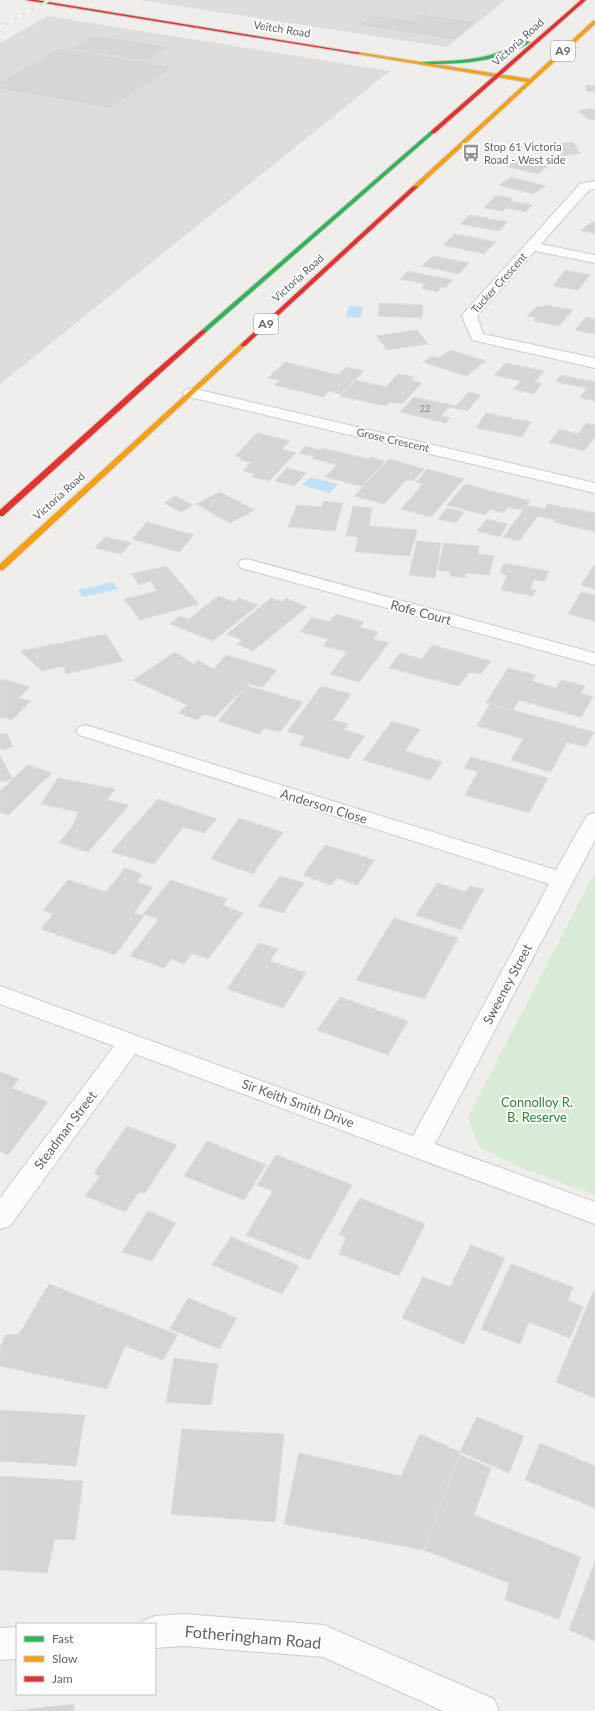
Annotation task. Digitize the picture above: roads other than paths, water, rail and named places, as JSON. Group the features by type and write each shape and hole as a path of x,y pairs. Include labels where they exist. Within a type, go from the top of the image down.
{"main road":[{"name":"Veitch Road","path":"28,0 531,81"},
{"name":"Victoria Road","path":"0,514 149,379 499,76 584,0"},
{"name":"Victoria Road","path":"0,568 595,22"},
{"path":"423,63 453,63 482,59 497,55 545,34"}],"street":[{"name":"Tucker Crescent","path":"595,185 585,187 469,316 477,337 595,364"},
{"path":"532,247 595,259"},
{"name":"Grose Crescent","path":"191,393 595,488"},
{"name":"Rofe Court","path":"247,564 595,659"},
{"name":"Anderson Close","path":"86,731 562,880"},
{"name":"Sweeney Street","path":"420,1147 595,820"},
{"name":"Sir Keith Smith Drive","path":"0,995 420,1147 595,1213"},
{"name":"Steadman Street","path":"0,1218 130,1043"},
{"name":"Fotheringham Road","path":"156,1632 184,1630 324,1641 482,1711"},
{"path":"0,1644 16,1643"}],"water":[{"path":"349,306 363,307 360,318 346,317"},
{"path":"310,477 338,484 330,493 302,485"},
{"path":"113,582 118,589 83,597 78,590"}],"railway":[{"path":"0,27 50,0"}],"place":[{"name":"Stop 61 Victoria Road - West side","path":"471,153"}],"park label":[{"name":"Connolloy R. B. Reserve","path":"537,1110"}]}
